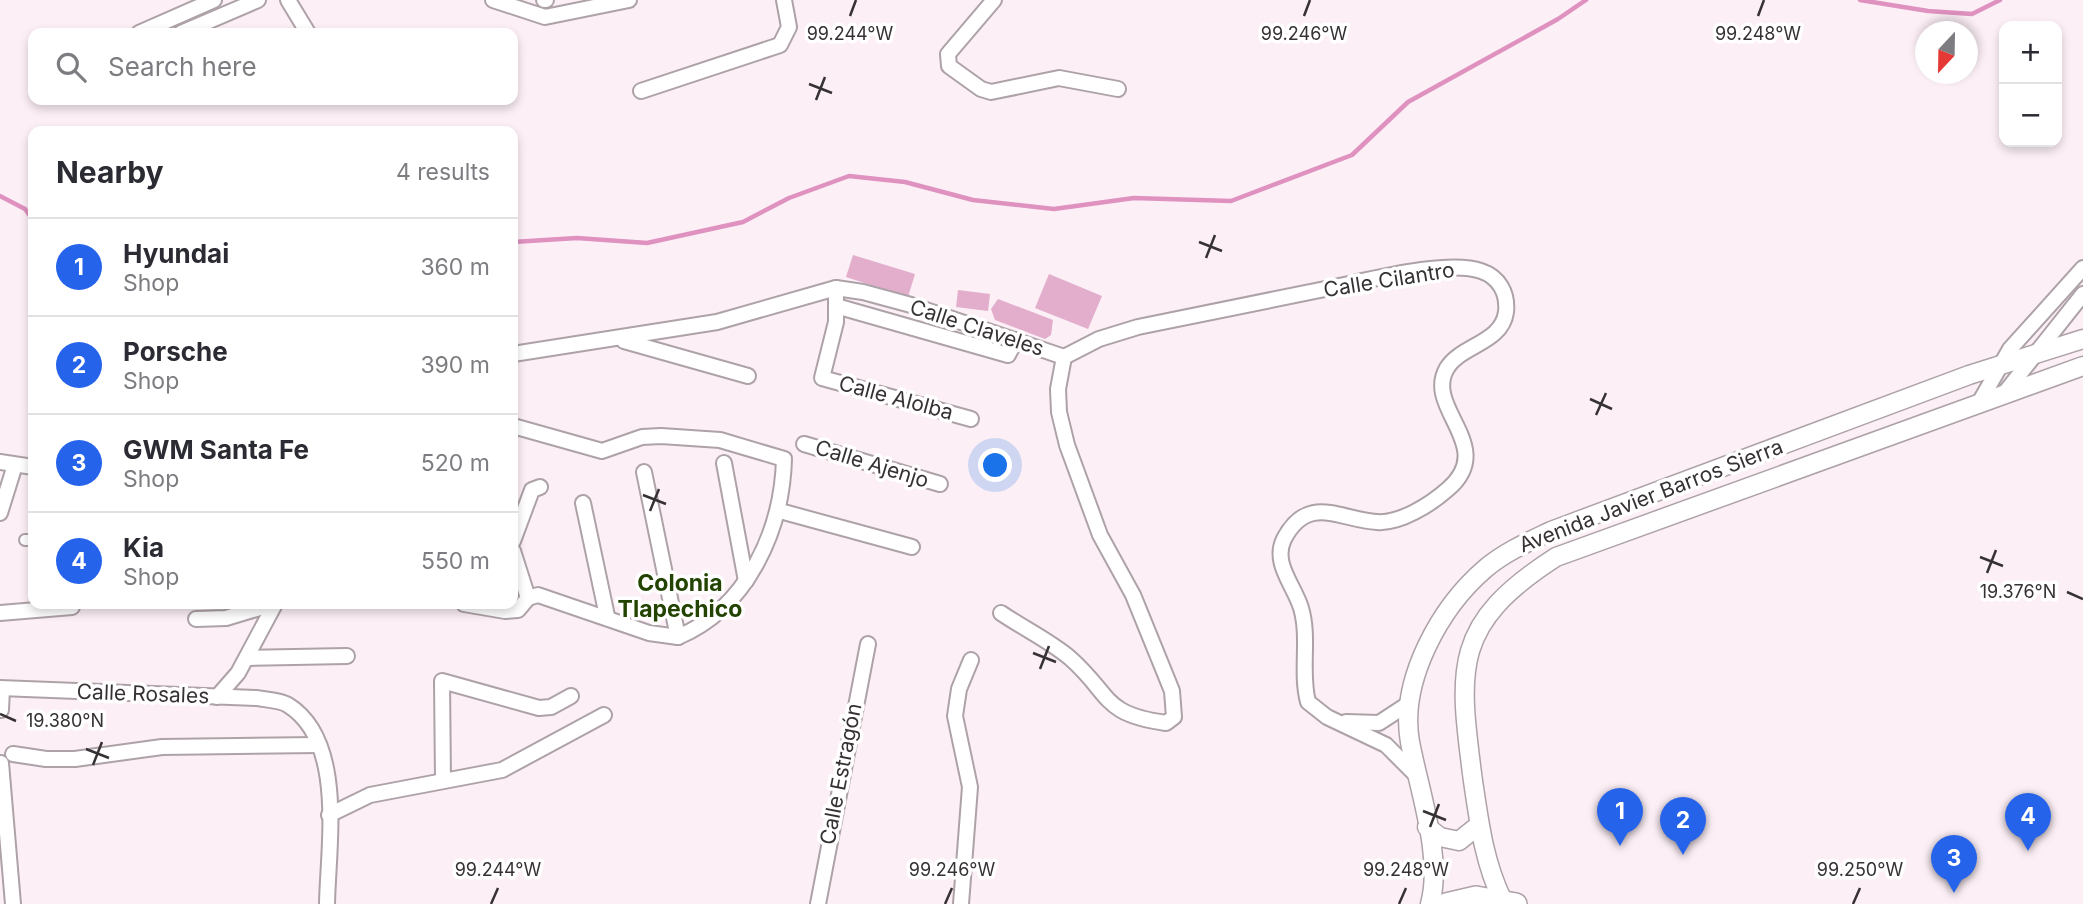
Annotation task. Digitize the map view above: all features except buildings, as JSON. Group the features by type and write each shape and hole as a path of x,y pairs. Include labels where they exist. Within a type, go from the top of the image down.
{"main road":[{"path":"1446,904 1476,897 1509,902"}],"street":[{"path":"194,28 218,19 239,4 258,0"},
{"path":"288,0 305,28"},
{"path":"493,0 545,18 588,4 629,0"},
{"path":"642,91 780,45 786,38 789,27 784,0"},
{"path":"994,0 948,54 949,66 981,89 991,92 1059,78 1118,89"},
{"path":"151,28 213,1 218,19"},
{"name":"Calle Cilantro","path":"1064,357 1099,339 1138,327 1392,275 1467,267 1483,271 1496,279 1503,289 1506,302 1502,325 1493,335 1456,358 1446,369 1442,381 1442,392 1463,437 1466,453 1457,479 1431,501 1395,520 1378,523 1332,512 1314,512 1300,518 1283,541 1280,554 1283,568 1301,609 1308,702 1316,710 1385,745 1417,776"},
{"path":"1979,403 2018,339 2083,268"},
{"path":"836,288 836,306 1008,355 1016,340"},
{"name":"Calle Claveles","path":"518,353 619,339 750,315 836,288 863,292 1064,357 1058,389 1059,412 1067,446 1100,535 1133,595 1172,691 1174,717 1166,723 1125,714 1114,707 1069,657 1001,613"},
{"path":"2003,395 2083,294"},
{"name":"Calle Alolba","path":"836,306 836,323 822,378 971,419"},
{"path":"619,339 748,376"},
{"name":"Avenida Javier Barros Sierra","path":"1430,904 1435,876 1407,723 1408,704 1412,686 1437,629 1458,598 1485,569 1516,548 1550,531 2000,365 2083,340"},
{"name":"Avenida Javier Barros Sierra","path":"1509,902 1490,872 1479,825 1464,716 1463,681 1467,657 1477,633 1493,606 1517,582 1556,557 2083,366"},
{"path":"493,609 518,610 528,598 538,595 607,616 649,633 678,637 710,620 732,600 746,581 780,511 784,459 720,440 661,436 642,437 602,451 518,427"},
{"name":"Calle Ajenjo","path":"804,444 940,484"},
{"path":"0,462 28,466"},
{"path":"724,463 746,581"},
{"path":"0,513 15,465"},
{"path":"644,472 678,637"},
{"path":"518,528 533,490 540,488"},
{"path":"583,503 607,616"},
{"path":"780,511 912,547"},
{"path":"518,567 528,598"},
{"path":"0,613 48,609"},
{"path":"196,619 226,618 257,609"},
{"path":"217,697 239,673 271,609"},
{"name":"Calle Estragón","path":"818,904 868,644"},
{"path":"247,657 346,656"},
{"path":"961,904 970,787 955,716 959,689 971,660"},
{"path":"443,780 442,681 539,708 551,707 571,696"},
{"path":"1,689 1,710"},
{"name":"Calle Rosales","path":"1,689 257,698 285,703 299,713 318,744"},
{"name":"Calle Cilantro","path":"1341,722 1379,723 1408,704"},
{"path":"329,816 370,795 502,770 604,715"},
{"path":"13,754 46,759 75,759 162,747 318,744 330,779 327,904"},
{"path":"1,763 13,904"},
{"path":"1427,827 1440,837 1459,841 1479,825"}],"shaded area":[{"path":"853,255 915,274 908,297 846,277"},
{"path":"1049,274 1102,296 1088,329 1035,308"},
{"path":"958,290 990,294 988,311 956,307"},
{"path":"998,299 1053,320 1051,335 1045,339 995,320 991,309"}],"waterway":[{"path":"518,242 577,238 647,243 743,222 789,198 849,176 905,182 973,200 1054,209 1134,198 1231,201 1352,155 1408,102 1558,19 1586,0"},
{"path":"1860,0 1928,11 1972,14 2000,0"},
{"path":"0,196 28,213"}],"place":[{"name":"Hyundai","path":"1620,846"},
{"name":"Kia","path":"2028,851"},
{"name":"Porsche","path":"1683,855"},
{"name":"GWM Santa Fe","path":"1954,893"}],"district":[{"name":"Colonia Tlapechico","path":"680,596"}]}
